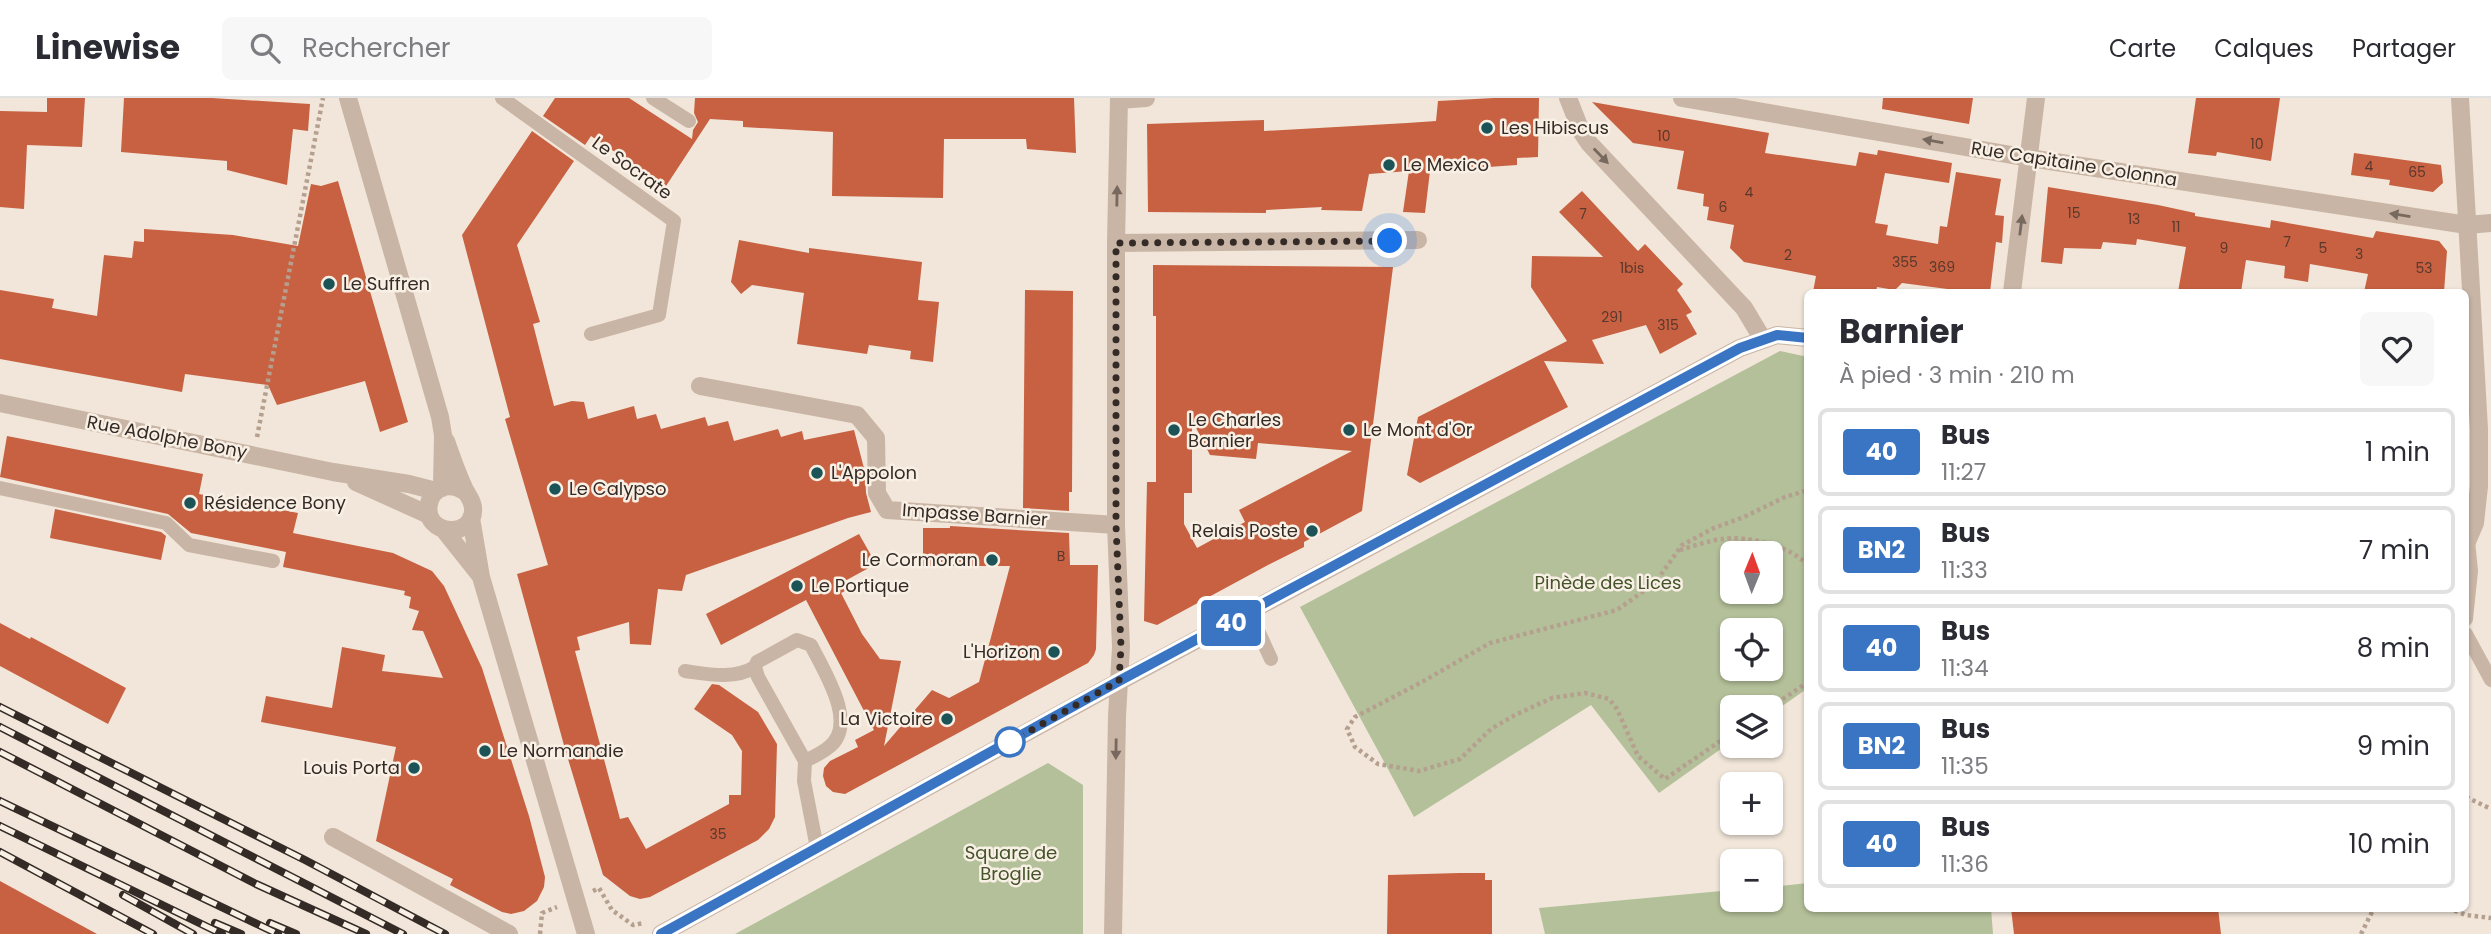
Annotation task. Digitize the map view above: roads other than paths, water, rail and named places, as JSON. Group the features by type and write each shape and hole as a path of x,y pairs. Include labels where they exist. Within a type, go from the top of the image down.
{"street":[{"path":"348,98 443,435 473,505 471,518 481,577 586,934"},
{"path":"1113,934 1121,647 1116,525 1119,99 1146,98"},
{"path":"1568,98 1581,131 1589,143 1744,308 1762,338"},
{"name":"Rue Capitaine Colonna","path":"1682,98 2029,158 2467,225 2491,223"},
{"path":"2012,289 2036,98"},
{"path":"2460,98 2479,439 2479,486 2475,523 2469,537"},
{"path":"1116,243 1418,240"},
{"path":"657,927 817,848 1119,681 1740,348 1762,338 1782,335 1804,338"},
{"name":"Impasse Barnier","path":"700,386 857,415 876,438 877,493 887,510 1116,525"},
{"name":"Rue Adolphe Bony","path":"0,403 333,472 439,489"},
{"path":"443,435 439,489 429,502 429,515 432,522 444,530 481,577"},
{"name":"Rue Adolphe Bony","path":"333,472 429,515"},
{"path":"439,489 455,486 467,493"},
{"path":"444,530 463,527 471,518"},
{"path":"333,837 509,934"}],"lane":[{"name":"Le Socrate","path":"502,98 674,221 659,315 591,334"},
{"path":"653,98 689,121"},
{"path":"0,488 166,523 189,545 273,561"},
{"path":"2469,556 2469,590"},
{"path":"1250,613 1271,659"},
{"path":"685,671 721,676 747,672 755,667 757,662 797,640 811,645 841,709 841,724 831,746 805,761"},
{"path":"2469,640 2491,680"},
{"path":"755,667 805,761 804,781 817,848"}],"railway":[{"path":"0,707 305,860 445,934"},
{"path":"0,727 403,934"},
{"path":"0,752 256,884 366,934"},
{"path":"0,801 278,934"},
{"path":"0,826 222,934"},
{"path":"0,852 153,934"},
{"path":"123,895 193,934"},
{"path":"215,923 241,934"},
{"path":"270,923 296,934"}],"place":[{"name":"Les Hibiscus","path":"1487,128"},
{"name":"Le Mexico","path":"1389,165"},
{"name":"Le Suffren","path":"329,284"},
{"name":"Le Charles Barnier","path":"1174,430"},
{"name":"Le Mont d'Or","path":"1349,430"},
{"name":"L'Appolon","path":"817,473"},
{"name":"Le Calypso","path":"555,489"},
{"name":"Résidence Bony","path":"190,503"},
{"name":"Relais Poste","path":"1312,531"},
{"name":"Le Cormoran","path":"992,560"},
{"name":"Le Portique","path":"797,586"},
{"name":"L'Horizon","path":"1054,652"},
{"name":"La Victoire","path":"947,719"},
{"name":"Le Normandie","path":"485,751"},
{"name":"Louis Porta","path":"414,768"}],"park label":[{"name":"Pinède des Lices","path":"1608,583"},
{"name":"Square de Broglie","path":"1011,863"}]}
